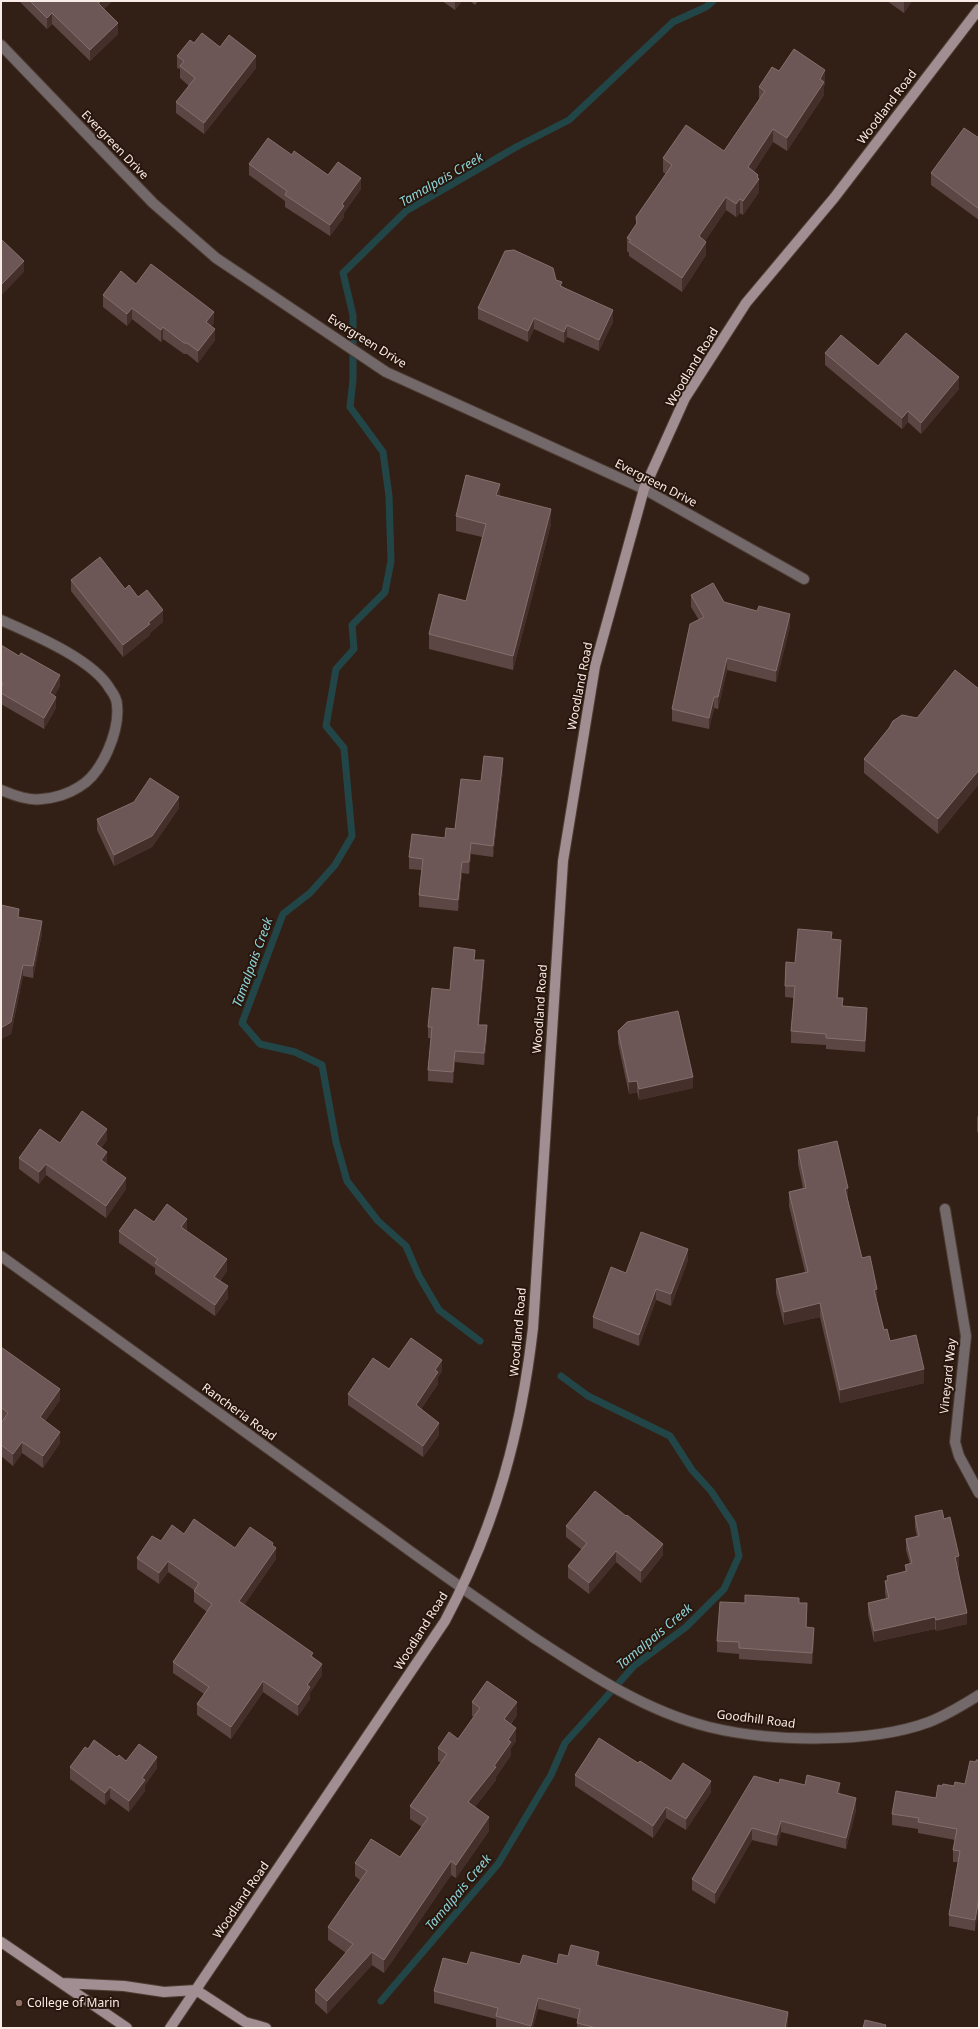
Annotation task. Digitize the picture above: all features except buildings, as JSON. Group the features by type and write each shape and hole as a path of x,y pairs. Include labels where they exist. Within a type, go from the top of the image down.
{"street":[{"name":"Woodland Road","path":"170,2028 445,1621 462,1589 488,1529 503,1485 516,1436 527,1380 533,1328 563,861 595,666 644,489 685,398 746,303 834,198 979,9"},
{"name":"Evergreen Drive","path":"1,45 153,203 216,258 386,372 644,489 804,580"},
{"path":"1,620 73,655 95,671 110,687 115,698 117,704 117,721 112,742 96,772 80,787 63,795 41,800 20,797 1,790"},
{"name":"Vineyard Way","path":"945,1209 966,1336 955,1442 959,1456 979,1493"},
{"name":"Rancheria Road","path":"1,1256 462,1589"},
{"name":"Goodhill Road","path":"462,1589 624,1694 676,1716 709,1727 745,1734 783,1737 856,1737 892,1731 927,1722 960,1707 979,1695"},
{"path":"1,1942 126,2028"},
{"path":"62,1983 124,1986 164,1992 196,1990 245,2022 266,2028"}],"waterway":[{"name":"Tamalpais Creek","path":"480,1341 439,1310 419,1276 406,1246 378,1221 347,1181 336,1142 322,1065 295,1052 260,1044 242,1023 283,914 310,893 335,865 352,836 344,748 326,726 336,669 354,649 352,625 385,592 391,561 389,496 383,452 350,407 353,380 353,315 343,273 406,211 518,146 569,120 673,22 706,7 713,1"},
{"name":"Tamalpais Creek","path":"381,2001 498,1864 551,1775 565,1743 634,1666 686,1627 724,1589 739,1556 733,1524 711,1491 692,1470 670,1436 588,1396 561,1376"}],"place":[{"name":"College of Marin","path":"19,2003"}]}
